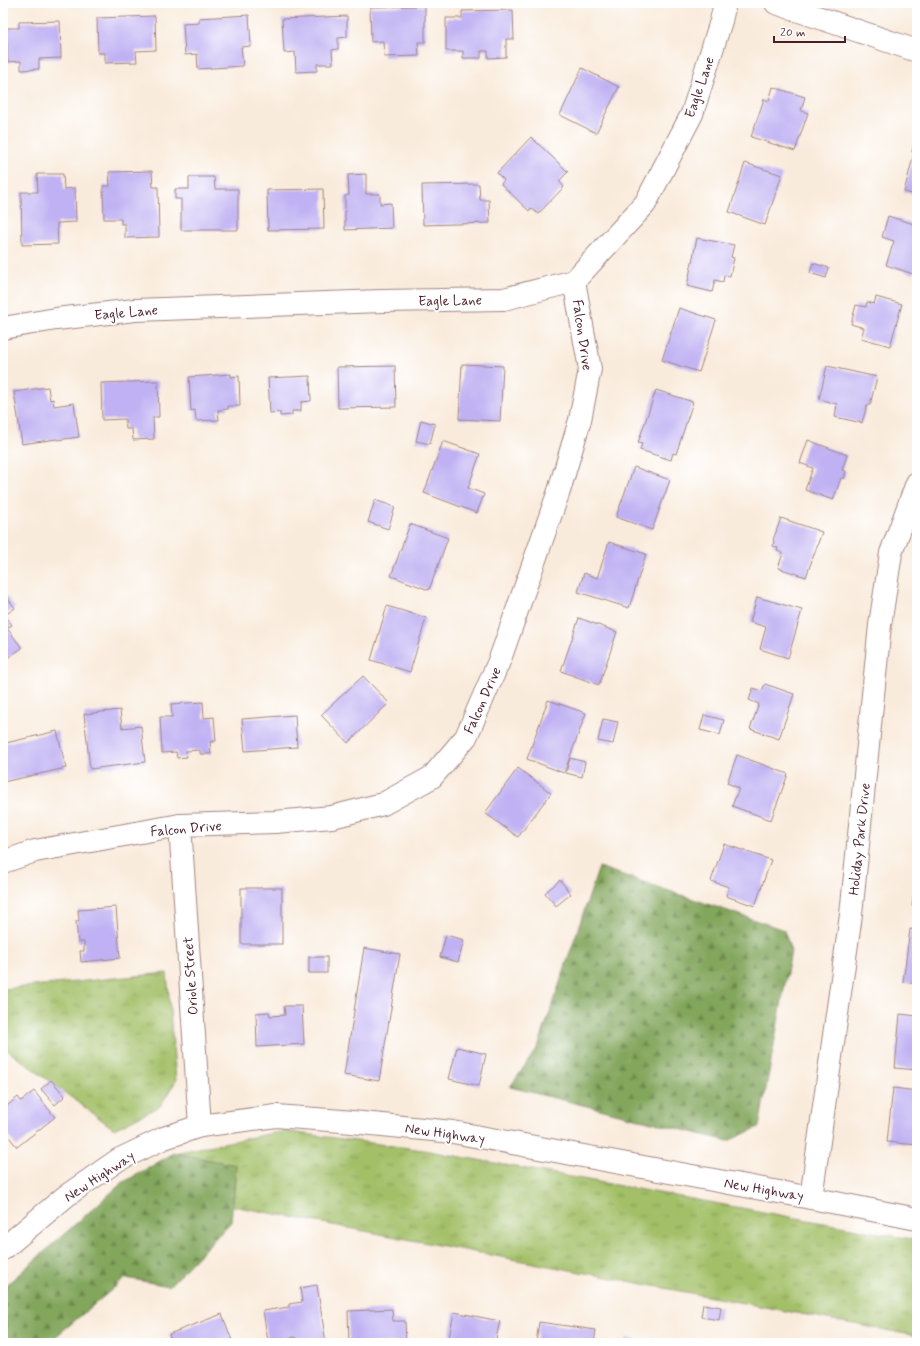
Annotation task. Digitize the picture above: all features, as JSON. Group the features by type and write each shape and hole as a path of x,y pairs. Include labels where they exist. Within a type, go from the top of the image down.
{"street":[{"name":"Eagle Lane","path":"3,328 56,319 135,310 382,301 504,299 574,281 646,204 692,114 721,21 724,3"},
{"path":"776,3 917,51"},
{"name":"Falcon Drive","path":"3,862 35,851 180,825 275,822 332,817 383,804 432,777 466,737 500,659 559,491 580,420 590,369 574,281"},
{"name":"Holiday Park Drive","path":"811,1198 851,915 883,604 891,553 917,483"},
{"name":"Oriole Street","path":"180,825 200,1126"},
{"name":"New Highway","path":"3,1248 66,1196 118,1160 164,1138 200,1126 276,1116 452,1132 917,1219"}],"green space":[{"path":"599,867 784,930 791,951 759,1127 728,1141 510,1087 538,1047"},
{"path":"167,973 176,1081 160,1106 114,1129 3,1047 3,989"},
{"path":"283,1131 423,1150 917,1240 917,1336 233,1206 236,1165 174,1153"},
{"path":"174,1153 236,1165 231,1222 169,1286 126,1278 48,1343 3,1343 3,1288 122,1183"}],"building":[{"path":"425,6 425,42 418,42 419,56 384,57 383,41 371,42 370,7"},
{"path":"513,10 514,39 506,39 506,57 488,58 488,51 481,51 481,58 463,58 463,51 446,51 446,18 462,18 462,11"},
{"path":"249,15 251,46 241,47 243,66 198,69 197,54 185,55 183,24 199,23 199,18"},
{"path":"155,16 156,50 136,51 137,62 105,63 105,53 98,53 97,18"},
{"path":"347,16 347,37 338,38 338,49 332,50 333,64 317,64 317,71 296,72 295,52 284,53 282,19"},
{"path":"60,21 61,58 39,59 39,69 21,70 21,61 8,62 6,28 19,28 19,22"},
{"path":"582,68 619,87 596,133 560,115"},
{"path":"773,87 805,97 801,111 808,113 795,151 751,137 764,99 769,101"},
{"path":"531,137 568,172 559,181 564,187 538,214 531,208 529,211 501,184 504,180 497,173"},
{"path":"915,138 917,138 917,195 904,192 914,153 912,152"},
{"path":"745,163 782,175 765,225 729,212"},
{"path":"152,171 153,187 158,187 159,237 125,238 125,224 121,224 121,219 104,219 103,186 110,186 109,172"},
{"path":"37,174 63,174 64,189 75,188 76,222 57,223 58,244 22,245 21,192 38,192"},
{"path":"366,174 366,194 380,194 380,204 391,203 392,228 345,230 345,196 349,195 348,175"},
{"path":"189,177 214,177 215,189 238,189 238,230 181,230 181,199 175,199 175,189 189,189"},
{"path":"479,184 480,200 489,200 490,223 423,225 422,185"},
{"path":"323,189 324,229 268,230 267,190"},
{"path":"888,216 917,225 917,263 913,274 886,265 894,241 882,237"},
{"path":"697,238 734,245 731,257 734,258 730,276 724,275 723,282 715,280 712,292 687,286"},
{"path":"813,263 829,268 826,278 810,273"},
{"path":"876,297 902,304 890,346 861,338 864,328 851,324 856,305 866,307 867,302 874,304"},
{"path":"679,308 716,320 699,372 662,360"},
{"path":"462,364 503,366 500,421 459,419"},
{"path":"395,366 396,407 338,408 337,367"},
{"path":"827,366 877,377 870,405 867,405 862,423 835,417 837,404 819,399"},
{"path":"231,374 231,377 239,376 240,406 228,406 228,409 218,410 219,420 196,421 195,410 191,411 189,377"},
{"path":"310,376 311,401 301,402 301,411 292,411 292,415 280,416 280,412 270,413 268,378"},
{"path":"158,381 159,417 153,417 154,439 133,440 132,429 126,429 125,419 102,420 101,383"},
{"path":"48,387 50,400 53,399 54,406 74,403 79,437 22,444 14,392"},
{"path":"656,390 693,402 676,454 673,453 671,460 640,450 642,444 638,443"},
{"path":"421,420 435,424 430,444 416,441"},
{"path":"808,440 847,455 842,470 846,471 844,479 841,478 833,500 805,490 813,468 800,463"},
{"path":"443,441 480,454 468,488 484,494 477,513 424,493"},
{"path":"634,467 670,480 652,530 616,517"},
{"path":"375,500 395,507 388,529 368,522"},
{"path":"781,518 822,532 806,577 778,568 783,553 777,551 778,548 773,546 773,540"},
{"path":"410,524 448,538 429,590 391,576"},
{"path":"609,542 646,554 629,608 578,592 584,573 597,578"},
{"path":"3,592 15,608 5,615 12,625 7,628 22,648 3,661"},
{"path":"757,597 802,610 788,658 760,649 766,627 750,622"},
{"path":"387,606 426,618 410,672 371,660"},
{"path":"579,618 617,632 599,685 561,671"},
{"path":"363,676 389,703 348,743 321,715"},
{"path":"765,684 794,694 779,739 750,729 759,704 749,700 753,688 762,691"},
{"path":"548,700 586,713 564,773 527,759"},
{"path":"203,702 204,718 214,717 216,741 210,742 211,754 200,754 200,750 186,751 187,757 177,758 176,752 162,753 160,717 172,717 171,704"},
{"path":"120,710 122,728 141,726 145,762 90,769 84,714"},
{"path":"295,715 297,747 245,751 242,719"},
{"path":"704,715 724,720 720,735 700,730"},
{"path":"603,719 618,722 613,744 598,741"},
{"path":"3,731 6,743 57,731 66,768 3,782"},
{"path":"737,755 788,774 771,820 732,806 739,788 727,783"},
{"path":"570,758 585,762 582,777 566,773"},
{"path":"518,768 551,793 518,837 485,813"},
{"path":"724,844 771,860 755,906 726,896 729,887 711,881"},
{"path":"917,875 917,907 912,906"},
{"path":"560,880 571,894 556,906 545,893"},
{"path":"241,888 282,888 282,944 241,944"},
{"path":"116,907 120,958 81,962 80,951 84,951 84,942 78,942 76,921 79,921 78,910"},
{"path":"910,929 917,930 917,984 903,982"},
{"path":"446,935 464,940 458,962 440,957"},
{"path":"364,948 400,954 379,1081 344,1075"},
{"path":"309,957 327,957 327,973 309,973"},
{"path":"284,1006 302,1006 304,1044 257,1047 256,1013 269,1012 270,1016 285,1015"},
{"path":"900,1014 917,1016 917,1070 895,1068"},
{"path":"457,1047 486,1054 479,1086 449,1079"},
{"path":"51,1080 65,1096 55,1105 41,1089"},
{"path":"893,1088 917,1091 917,1145 887,1142"},
{"path":"34,1091 55,1117 17,1147 3,1129 3,1109 18,1097 21,1101"},
{"path":"317,1285 326,1343 295,1343 295,1337 268,1341 263,1311 289,1307 289,1304 302,1302 300,1288"},
{"path":"703,1304 721,1307 719,1320 701,1317"},
{"path":"392,1309 393,1321 405,1321 406,1343 349,1343 348,1311"},
{"path":"454,1312 500,1321 495,1343 448,1343"},
{"path":"222,1314 233,1343 172,1343 169,1334"},
{"path":"539,1322 596,1330 594,1343 536,1343"},
{"path":"626,1338 646,1342 646,1343 624,1343"},
{"path":"651,1339 665,1342 665,1343 650,1343"}]}
